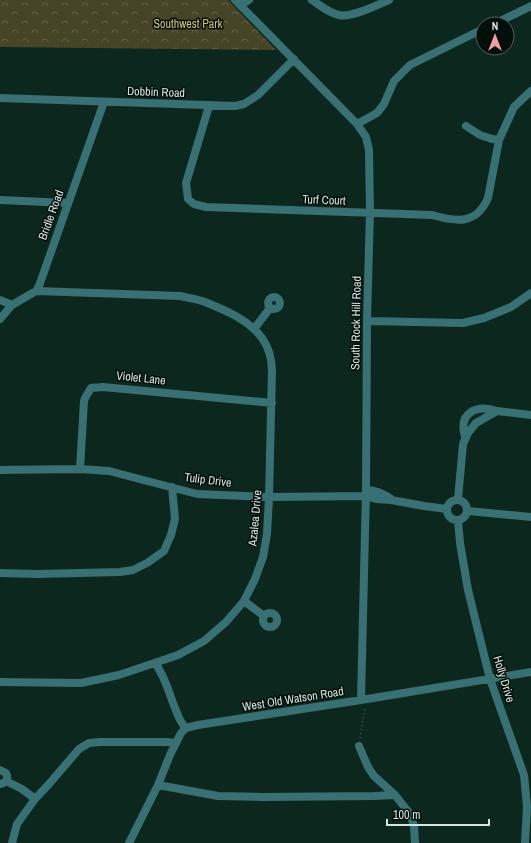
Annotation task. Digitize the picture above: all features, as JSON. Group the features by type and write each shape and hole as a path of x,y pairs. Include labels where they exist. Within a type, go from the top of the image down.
{"street":[{"path":"238,3 249,0"},
{"path":"312,0 328,11 340,16 353,15 389,0"},
{"name":"South Rock Hill Road","path":"238,3 357,124 366,138 369,150 370,213 363,700"},
{"path":"510,16 531,6"},
{"path":"357,124 377,113 384,104 394,81 410,65 475,33"},
{"name":"Dobbin Road","path":"0,98 232,106 244,104 258,95 294,60"},
{"name":"Turf Court","path":"209,106 186,183 188,199 194,204 206,207 432,215 448,220 464,220 472,218 486,203 499,140 514,107 531,91"},
{"name":"Bridle Road","path":"36,291 104,102"},
{"path":"466,126 480,135 499,140"},
{"path":"0,200 68,203"},
{"path":"0,319 12,305 36,291"},
{"name":"Azalea Drive","path":"0,682 81,683 119,675 156,663 178,655 204,641 226,622 244,600 255,579 263,557 267,534 272,403 272,359 263,339 254,329 238,317 218,308 204,302 180,296 36,291"},
{"path":"368,321 463,323 484,318 511,306 531,293"},
{"path":"0,300 12,305"},
{"path":"254,329 270,308"},
{"name":"Violet Lane","path":"80,469 84,401 91,388 103,387 272,403"},
{"path":"466,437 463,425 464,419 467,414 477,409 481,408 531,416"},
{"path":"458,499 463,444 466,437 476,423 497,411"},
{"name":"Tulip Drive","path":"0,470 80,469 109,471 197,494 269,498 366,493 376,499 447,509"},
{"path":"0,573 37,574 120,572 134,570 164,551 175,519 172,487"},
{"path":"458,499 464,502 468,508 468,511 464,518 455,520 449,516 447,509 449,503 458,499"},
{"path":"468,511 531,517"},
{"name":"Holly Drive","path":"458,520 468,590 490,679 524,774 529,806 525,843"},
{"path":"244,600 264,616"},
{"path":"129,843 158,785 170,755 181,733 186,728 179,718 161,671 156,663"},
{"name":"West Old Watson Road","path":"186,728 531,672"},
{"path":"12,843 17,824 35,799 80,750 89,743 176,743"},
{"path":"359,746 374,776 395,795 410,814 414,826 415,843"},
{"path":"0,770 7,774 7,779 3,783 22,789 35,799"},
{"path":"524,774 531,780"},
{"path":"158,785 218,796 269,797 395,795"}],"path":[{"path":"359,746 363,700"}],"green space":[{"name":"Southwest Park","path":"0,0 228,0 276,50 0,47"}]}
